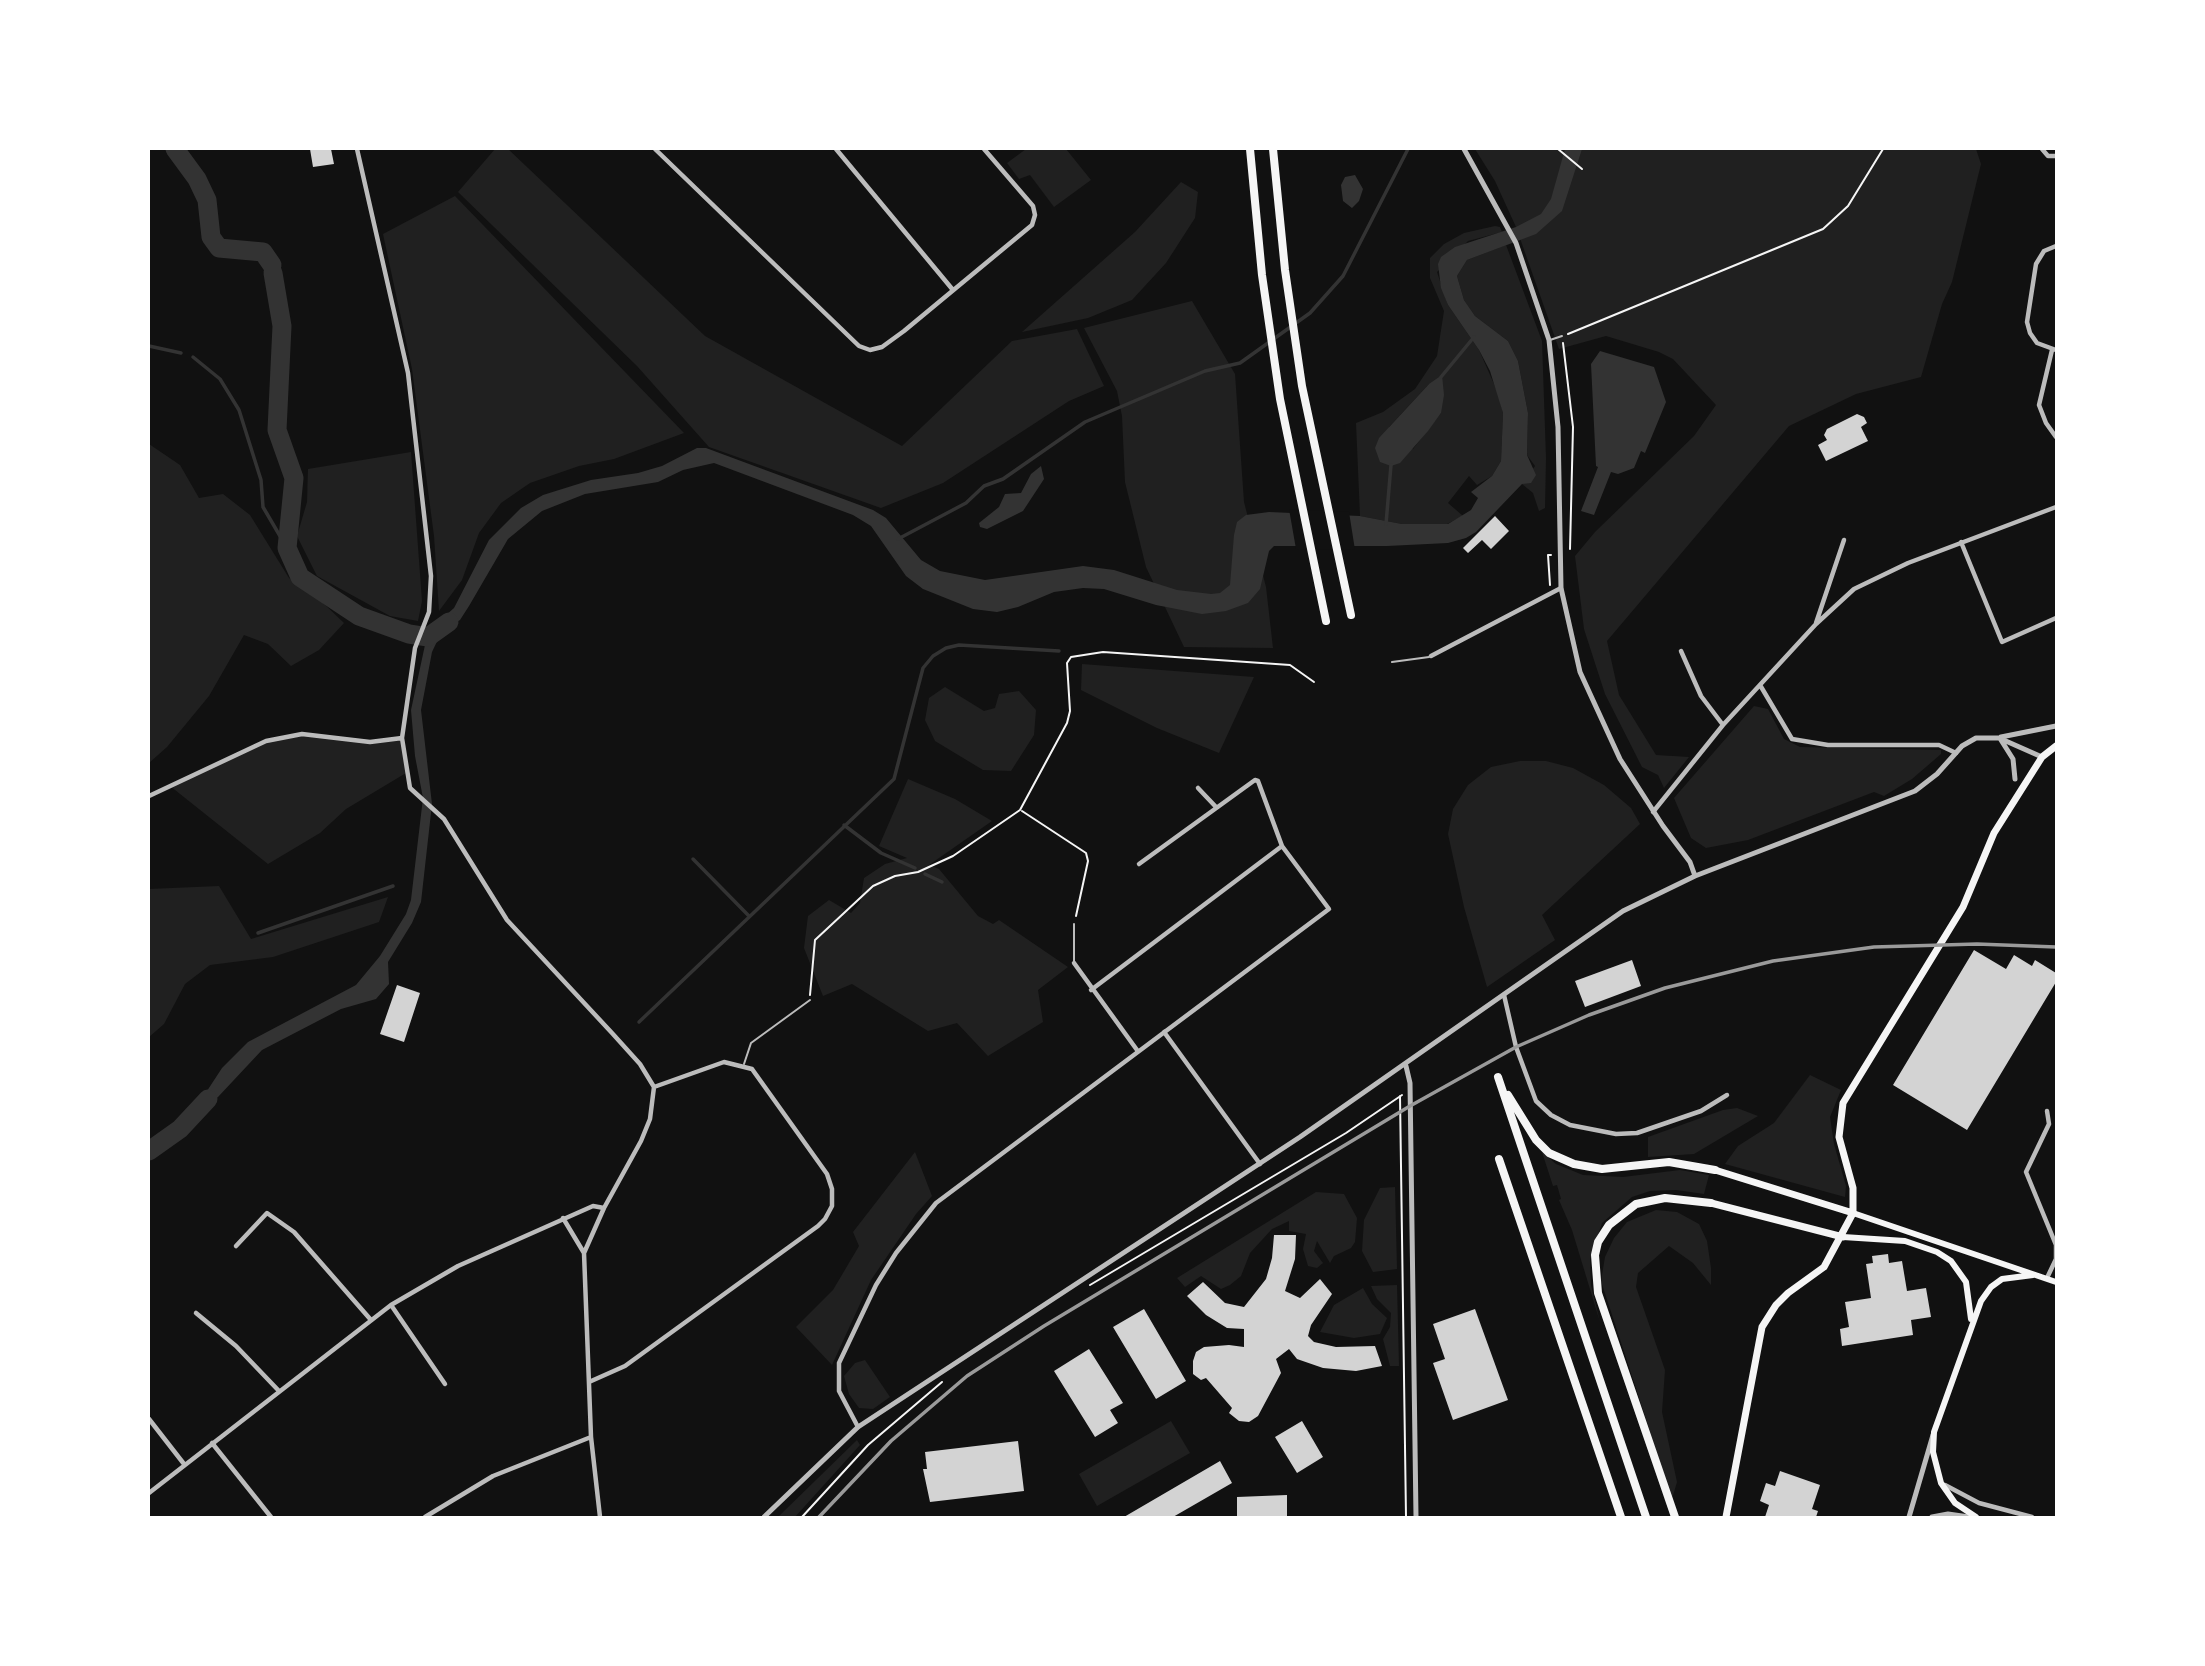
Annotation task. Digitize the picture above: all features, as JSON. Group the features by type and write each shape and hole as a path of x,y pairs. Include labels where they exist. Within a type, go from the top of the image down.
{"highway":[{"path":"1250,149 1269,327 1280,400 1326,621"},
{"path":"1273,149 1301,386 1351,615"},
{"path":"1646,1517 1498,1077 1536,1140 1560,1159 1602,1169 1669,1162 1715,1170"},
{"path":"1499,1159 1621,1517"},
{"path":"1675,1517 1598,1293 1595,1255 1598,1242 1609,1225 1636,1204 1665,1198 1711,1203"}],"main road":[{"path":"1726,1517 1749,1400 1757,1343 1767,1318 1788,1293 1824,1267 1843,1237 1853,1213 1853,1188 1839,1128 1843,1103 1963,907 1994,833 2042,757 2056,746"},
{"path":"1715,1170 1955,1245 2056,1282"},
{"path":"1711,1203 1843,1237 1906,1241 1937,1252 1951,1261 1966,1282 1971,1321"},
{"path":"1976,1517 1955,1503 1941,1483 1933,1452 1934,1432 1971,1321 1987,1291 1997,1282 2034,1275"}],"street":[{"path":"357,149 408,373 431,576 429,612 415,648 402,738 410,788 444,819 507,920 640,1064 653,1087 650,1119 641,1141 604,1208 584,1253 591,1437 600,1517"},
{"path":"655,149 859,346 870,350 882,347 1032,225 1035,215 1032,206 984,149"},
{"path":"836,149 953,290"},
{"path":"1464,149 1516,243 1549,340 1558,427 1561,588 1572,641 1591,700 1620,759 1653,812 1690,862 1695,876"},
{"path":"2042,149 2048,156 2056,156"},
{"path":"2056,246 2044,251 2036,264 2027,321 2029,334 2038,343 2054,350 2039,405 2046,424 2056,438"},
{"path":"1653,812 1723,725 1816,624 1854,589 1961,542 2056,507"},
{"path":"1816,624 1844,540"},
{"path":"1961,542 2002,642 2056,618"},
{"path":"1431,656 1561,588"},
{"path":"1681,651 1701,696 1723,725"},
{"path":"1760,684 1792,739 1828,745 1939,745 1956,753"},
{"path":"764,1517 858,1427 1406,1066 1623,911 1695,876 1903,796 1927,783 1956,753 1976,738 1999,738 2056,726"},
{"path":"149,796 266,741 302,734 370,742 402,738"},
{"path":"1999,738 2042,757"},
{"path":"1999,738 2013,759 2015,779"},
{"path":"858,1427 839,1391 839,1363 876,1285 918,1224 936,1203 1329,909 1282,846 1258,781 1251,780 1139,864"},
{"path":"1198,788 1216,807"},
{"path":"1091,990 1282,846"},
{"path":"1074,963 1091,990 1138,1050"},
{"path":"1504,995 1519,1057 1536,1101 1551,1115 1570,1125 1616,1134 1637,1133 1688,1116 1727,1095"},
{"path":"1164,1031 1260,1164"},
{"path":"588,1382 625,1366 818,1226 825,1220 832,1206 832,1189 819,1161 757,1074 744,1065 724,1062 653,1087"},
{"path":"1406,1066 1410,1083 1416,1517"},
{"path":"2046,1279 2056,1259 2056,1245 2026,1172 2049,1124 2047,1111"},
{"path":"149,1493 391,1305 448,1270 593,1206 604,1208"},
{"path":"236,1246 267,1213 294,1232 371,1320"},
{"path":"563,1219 584,1253"},
{"path":"391,1305 445,1384"},
{"path":"196,1313 236,1346 278,1391"},
{"path":"149,1419 184,1464"},
{"path":"1909,1517 1925,1453 1934,1432"},
{"path":"425,1517 493,1475 591,1437"},
{"path":"212,1443 271,1517"},
{"path":"1941,1483 1979,1503 2032,1517"},
{"path":"1932,1517 1948,1514 1969,1517"}],"lane":[{"path":"1549,340 1562,336"},
{"path":"1392,662 1431,656"},
{"path":"1074,924 1074,963"},
{"path":"744,1065 751,1043 810,1000"}],"path":[{"path":"1558,149 1582,169"},
{"path":"1571,549 1573,428 1562,336 1823,229 1848,206 1883,149"},
{"path":"1548,555 1551,593"},
{"path":"810,1000 815,940 826,927 873,886 895,876 918,872 953,856 1020,810 1067,723 1070,711 1067,663 1078,654 1103,652 1290,665 1314,682"},
{"path":"1020,810 1086,853 1087,861 1074,924"},
{"path":"1085,1289 1346,1133 1400,1096 1406,1517"},
{"path":"1269,1158 1278,1172"},
{"path":"802,1517 868,1445 951,1375"}],"shaded area":[{"path":"495,149 508,149 705,336 902,446 1012,341 1077,329 1104,386 1069,401 943,483 881,508 709,447 637,366 458,192"},
{"path":"1026,149 1066,149 1091,180 1054,207 1030,175 1019,179 1007,163"},
{"path":"1475,149 1976,149 1981,164 1952,282 1942,304 1921,377 1856,394 1789,426 1607,641 1619,695 1656,755 1689,757 1664,788 1658,775 1642,767 1605,694 1584,629 1575,556 1595,532 1694,436 1716,405 1673,359 1659,352 1606,336 1559,349 1516,227 1495,181"},
{"path":"1565,149 1582,149 1562,211 1536,234 1467,260 1457,276 1464,300 1475,316 1508,341 1518,361 1528,413 1527,455 1536,475 1531,483 1522,484 1476,532 1466,538 1448,543 1387,546 1274,546 1269,551 1260,589 1248,603 1226,611 1202,614 1156,605 1104,589 1083,588 1054,592 1018,607 997,612 973,609 923,589 906,576 871,526 853,515 714,463 683,470 658,482 585,494 542,511 508,539 460,620 441,633 432,652 421,710 432,804 421,902 412,923 388,962 389,984 376,999 341,1009 262,1050 218,1097 190,1117 222,1068 248,1042 356,985 380,956 406,914 411,900 423,798 415,756 411,710 428,631 454,608 489,540 521,508 543,495 591,480 638,473 662,466 697,448 706,448 873,510 886,518 921,560 940,571 985,580 1083,566 1114,570 1177,590 1211,594 1220,593 1230,585 1234,535 1237,522 1246,515 1269,512 1360,516 1402,524 1448,524 1471,510 1478,498 1471,492 1492,476 1501,461 1503,413 1490,371 1448,305 1441,288 1438,264 1441,257 1455,247 1516,227 1541,214 1551,199"},
{"path":"1355,175 1363,189 1359,201 1352,208 1343,201 1341,185 1345,177"},
{"path":"1181,182 1198,192 1195,218 1166,263 1132,300 1088,318 1022,332 1135,232"},
{"path":"455,196 684,433 614,459 579,466 530,483 501,503 479,533 462,580 439,611 434,536 412,369 383,234"},
{"path":"1495,226 1500,227 1502,232 1468,241 1437,272 1448,305 1479,350 1498,393 1503,413 1501,461 1492,476 1477,485 1469,476 1448,503 1463,516 1447,524 1402,524 1360,516 1356,423 1383,412 1415,389 1437,356 1444,311 1430,278 1430,258 1444,244 1464,233","holes":["1429,384 1441,413 1413,449 1389,427"]},
{"path":"1506,245 1542,341 1546,458 1545,508 1539,511 1533,493 1522,484 1535,466 1527,455 1528,413 1518,361 1508,341 1475,316 1464,300 1457,276 1467,260"},
{"path":"1192,301 1235,374 1244,502 1266,587 1273,648 1184,647 1146,567 1125,482 1122,416 1117,391 1084,328"},
{"path":"1600,351 1654,367 1666,402 1645,453 1641,451 1634,468 1618,474 1611,472 1594,515 1581,511 1598,467 1591,364"},
{"path":"1442,375 1444,395 1441,413 1400,463 1391,466 1380,462 1375,448 1379,438 1429,384"},
{"path":"149,444 180,465 199,498 223,494 250,515 289,578 321,601 344,623 319,650 291,666 268,644 244,635 209,696 167,747 149,763"},
{"path":"411,452 422,601 418,621 390,616 317,576 297,536 307,502 308,469"},
{"path":"1041,466 1044,479 1023,511 987,529 980,527 979,523 999,507 1005,494 1021,493 1031,474"},
{"path":"1082,664 1254,677 1219,753 1157,728 1081,690"},
{"path":"945,687 984,711 995,708 999,694 1019,691 1036,710 1034,735 1011,771 983,770 935,741 925,720 929,698"},
{"path":"1754,706 1768,709 1784,739 1800,747 1941,750 1941,754 1912,779 1884,796 1874,792 1748,840 1706,848 1691,838 1674,798"},
{"path":"302,734 370,742 402,738 406,773 346,809 320,833 268,864 170,786 266,741"},
{"path":"1520,761 1546,761 1573,768 1604,785 1631,808 1640,824 1542,915 1555,940 1487,987 1464,907 1448,834 1453,809 1468,785 1491,767"},
{"path":"908,779 955,799 992,821 929,865 939,869 978,916 993,924 999,920 1068,967 1038,990 1043,1022 988,1056 957,1023 928,1031 852,984 823,996 804,948 808,916 829,900 851,913 860,903 864,878 885,864 907,858 879,846"},
{"path":"219,886 251,939 388,897 379,922 273,957 210,965 185,984 164,1024 149,1037 149,889"},
{"path":"1810,1075 1841,1090 1830,1117 1834,1144 1846,1186 1845,1197 1725,1164 1738,1146 1774,1123"},
{"path":"1737,1108 1758,1116 1694,1154 1648,1157 1648,1137 1723,1110"},
{"path":"915,1152 932,1196 916,1214 871,1280 832,1365 796,1327 833,1290 859,1246 853,1232"},
{"path":"1542,1152 1556,1164 1583,1175 1623,1177 1680,1170 1709,1175 1704,1194 1676,1190 1650,1191 1632,1197 1602,1223 1590,1259 1591,1285 1600,1322 1572,1230 1559,1200 1561,1199 1557,1185 1553,1186"},
{"path":"1395,1187 1397,1269 1373,1272 1362,1251 1364,1220 1380,1188"},
{"path":"1316,1192 1344,1194 1357,1218 1355,1242 1351,1248 1334,1256 1330,1263 1317,1241 1314,1251 1323,1263 1317,1268 1308,1266 1303,1249 1306,1234 1289,1231 1289,1221 1272,1229 1250,1253 1241,1276 1230,1285 1221,1289 1201,1276 1185,1287 1177,1278"},
{"path":"1656,1210 1677,1212 1699,1224 1707,1241 1711,1268 1711,1285 1693,1263 1669,1246 1638,1273 1636,1287 1665,1370 1662,1412 1677,1482 1672,1499 1601,1281 1605,1257 1614,1238 1627,1222"},
{"path":"1397,1285 1399,1366 1390,1366 1383,1339 1390,1327 1391,1313 1377,1299 1371,1286"},
{"path":"1363,1288 1372,1304 1387,1318 1380,1334 1354,1338 1320,1332 1334,1305"},
{"path":"865,1360 890,1397 873,1409 859,1408 849,1394 844,1376 855,1363"},
{"path":"1171,1421 1190,1453 1097,1506 1079,1474"},
{"path":"857,1440 860,1445 795,1517 778,1517"}],"pier":[{"path":"1289,509 1349,512 1355,550 1296,549"}],"building":[{"path":"310,149 331,149 334,164 313,167"},
{"path":"1857,414 1864,417 1867,423 1861,427 1868,441 1826,461 1818,445 1827,440 1824,435 1827,429"},
{"path":"1495,516 1509,531 1491,549 1482,540 1468,553 1463,548"},
{"path":"1974,950 2006,969 2014,955 2032,966 2035,960 2056,973 2056,982 1967,1130 1893,1085"},
{"path":"1632,960 1641,986 1585,1007 1575,981"},
{"path":"397,985 420,993 404,1042 380,1034"},
{"path":"1274,1235 1296,1235 1295,1259 1285,1291 1300,1298 1320,1279 1332,1294 1311,1325 1308,1336 1314,1342 1336,1347 1375,1346 1382,1366 1356,1371 1323,1368 1297,1359 1289,1349 1276,1359 1281,1373 1258,1416 1249,1422 1239,1421 1229,1413 1232,1408 1206,1378 1201,1380 1193,1374 1193,1361 1196,1352 1204,1347 1244,1347 1244,1329 1227,1328 1206,1315 1187,1296 1203,1282 1225,1303 1244,1307 1266,1279 1272,1258"},
{"path":"1888,1254 1889,1263 1902,1261 1907,1291 1926,1288 1931,1317 1911,1320 1913,1335 1842,1346 1840,1329 1849,1327 1845,1302 1871,1298 1866,1264 1873,1263 1872,1256"},
{"path":"1144,1309 1186,1381 1156,1399 1113,1327"},
{"path":"1475,1309 1508,1400 1453,1420 1433,1363 1445,1359 1433,1324"},
{"path":"1089,1349 1123,1403 1110,1410 1118,1423 1095,1437 1054,1371"},
{"path":"1302,1421 1323,1457 1297,1473 1275,1437"},
{"path":"1018,1441 1024,1491 930,1502 923,1469 927,1469 925,1452"},
{"path":"1220,1461 1232,1483 1173,1517 1124,1517"},
{"path":"1780,1471 1820,1485 1812,1509 1818,1511 1816,1517 1765,1517 1769,1505 1760,1501 1766,1483 1775,1486"},
{"path":"1287,1495 1287,1517 1237,1517 1237,1497"}],"waterway":[{"path":"175,149 197,179 207,200 211,237 219,248 263,252 272,265"},
{"path":"898,539 966,503 984,486 1003,479 1085,422 1205,371 1240,363 1310,313 1343,276 1408,149"},
{"path":"273,273 282,326 277,430 294,478 287,548 300,577 359,616 409,634 428,637 449,622"},
{"path":"1441,377 1474,337"},
{"path":"149,346 181,353"},
{"path":"193,357 220,379 239,410 261,480 263,507 287,548"},
{"path":"1386,524 1391,465"},
{"path":"639,1022 894,779 923,668 933,656 946,648 959,645 1059,651"},
{"path":"844,825 881,853 915,868"},
{"path":"693,859 748,915"},
{"path":"925,874 942,882"},
{"path":"258,933 393,886"},
{"path":"149,1151 180,1129 208,1099"}],"railway":[{"path":"819,1517 891,1441 967,1376 1044,1326 1410,1106 1516,1047 1589,1015 1665,988 1773,961 1874,947 1977,944 2056,947"}]}
